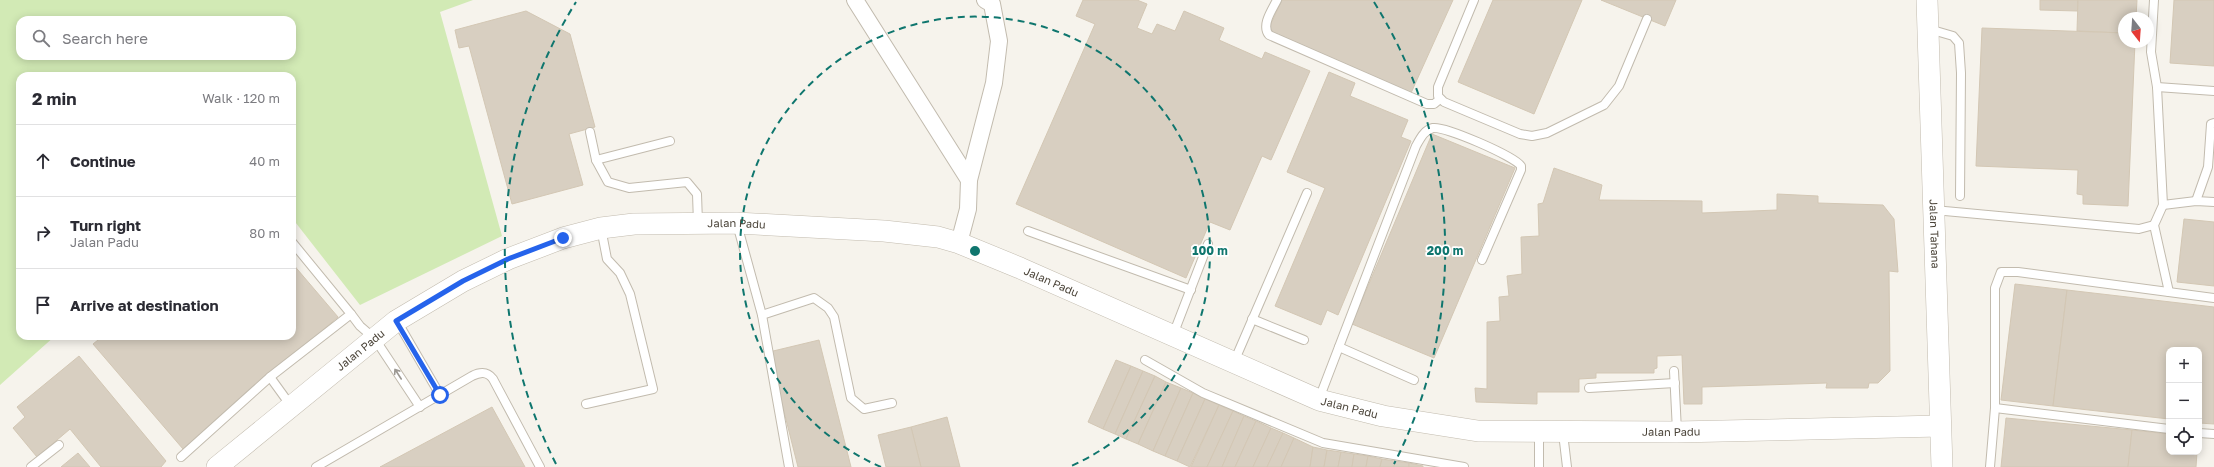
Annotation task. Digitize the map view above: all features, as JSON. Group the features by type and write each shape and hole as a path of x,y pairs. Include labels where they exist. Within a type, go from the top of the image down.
{"street":[{"path":"855,0 969,180"},
{"path":"959,243 968,209 969,180 994,83 999,41 992,4 985,0"},
{"name":"Jalan Tahana","path":"1928,0 1942,467"},
{"name":"Jalan Padu","path":"217,467 396,321 463,281 508,259 563,238 602,228 634,224 737,223 884,231 938,237 959,243 1319,400 1383,416 1478,431 1539,431 1563,433 1677,432 1940,426"}],"lane":[{"path":"1277,0 1266,24 1269,35 1427,104 1434,104 1440,99"},
{"path":"1474,0 1438,87 1438,96 1440,99 1520,134 1532,136 1547,134 1604,105 1619,86 1647,19"},
{"path":"2154,0 2151,52 2157,87 2163,205 2154,225 2169,292"},
{"path":"1928,29 1953,36 1959,43 1961,73 1960,196"},
{"path":"2157,87 2214,91"},
{"path":"2196,201 2208,167 2211,124 2214,123"},
{"path":"1319,400 1416,146 1423,134 1433,128 1454,132 1512,159 1521,166 1521,170 1482,260"},
{"path":"590,132 596,160 608,182 629,188 687,182 697,194 698,223"},
{"path":"596,160 670,141"},
{"path":"1233,363 1307,193"},
{"path":"2163,205 2196,201 2214,202"},
{"path":"1934,210 2139,230 2154,225"},
{"path":"737,223 762,315 789,467"},
{"path":"586,404 653,389 630,294 620,273 607,259 602,228"},
{"path":"1028,231 1191,290"},
{"path":"1173,336 1208,244"},
{"path":"296,247 352,314 360,326 375,339 420,407"},
{"path":"1990,467 1995,408 1995,288 2001,272 2018,272 2214,298"},
{"path":"762,315 814,298 828,308 834,317 851,398 864,409 892,403"},
{"path":"181,456 270,377 352,314"},
{"path":"1252,319 1304,340"},
{"path":"396,321 440,395"},
{"path":"1339,347 1414,380"},
{"path":"1145,360 1203,393 1323,443 1464,467"},
{"path":"1674,371 1677,432"},
{"path":"316,467 478,374 490,376 540,467"},
{"path":"270,377 291,406"},
{"path":"1589,388 1675,383"},
{"path":"1995,408 2166,429"},
{"path":"1539,431 1539,467"},
{"path":"2202,432 2214,434"},
{"path":"1563,433 1567,467"},
{"path":"31,467 58,445"}],"green space":[{"path":"0,0 473,0 440,12 502,236 360,305 296,223 296,72 16,72 16,340 51,340 0,385"}],"building":[{"path":"1083,0 1137,0 1147,4 1137,28 1152,34 1157,24 1175,31 1184,11 1224,28 1219,40 1262,59 1265,52 1310,71 1271,160 1262,156 1230,230 1210,222 1186,278 1016,204 1095,24 1076,16"},
{"path":"1282,0 1453,0 1411,93 1268,30"},
{"path":"1493,0 1582,0 1534,114 1458,82"},
{"path":"1601,0 1676,0 1665,26"},
{"path":"2040,0 2078,0 2078,11 2040,10"},
{"path":"2078,0 2137,0 2136,12 2118,12 2118,33 2077,31"},
{"path":"2174,0 2214,0 2214,66 2170,63"},
{"path":"526,11 570,34 595,127 569,134 583,185 512,204 469,46 459,48 455,30"},
{"path":"1982,28 2118,33 2118,48 2135,48 2128,206 2083,204 2083,195 2077,194 2078,170 1976,166"},
{"path":"1329,72 1355,83 1350,96 1408,120 1401,137 1411,141 1338,315 1327,310 1321,325 1275,306 1325,188 1287,172"},
{"path":"1432,134 1515,168 1434,358 1352,324"},
{"path":"1554,168 1602,185 1599,200 1702,201 1702,213 1777,210 1777,194 1818,196 1818,203 1883,205 1894,219 1898,272 1889,271 1890,371 1878,383 1869,383 1868,388 1826,388 1827,383 1702,387 1702,404 1684,404 1682,355 1657,356 1657,368 1654,369 1654,373 1596,373 1596,378 1579,379 1579,392 1537,392 1537,404 1476,402 1475,388 1487,389 1487,322 1500,321 1499,297 1509,296 1507,276 1522,274 1521,237 1539,236 1538,204 1543,203"},
{"path":"2184,219 2214,222 2214,286 2177,282"},
{"path":"296,268 338,317 183,449 93,344 98,340 296,340"},
{"path":"2015,284 2067,290 2053,406 2001,400"},
{"path":"2067,290 2214,307 2214,424 2202,423 2202,347 2166,347 2166,419 2053,406"},
{"path":"819,340 851,467 798,467 769,352"},
{"path":"79,356 166,461 161,467 101,467 70,429 37,457 13,428 25,417 17,407"},
{"path":"1116,360 1131,366 1103,429 1088,422"},
{"path":"1131,366 1143,371 1115,434 1103,429"},
{"path":"1143,371 1155,376 1126,439 1115,434"},
{"path":"1155,376 1166,382 1138,444 1126,439"},
{"path":"1166,382 1181,388 1153,451 1138,444"},
{"path":"1181,388 1193,393 1165,456 1153,451"},
{"path":"1193,393 1205,399 1177,461 1165,456"},
{"path":"1205,399 1219,405 1190,467 1177,461"},
{"path":"1219,405 1233,411 1207,467 1191,467"},
{"path":"492,407 525,467 380,467"},
{"path":"1233,411 1244,416 1222,467 1207,467"},
{"path":"1244,416 1256,421 1235,467 1222,467"},
{"path":"947,417 960,467 921,467 911,427"},
{"path":"2006,418 2132,430 2128,467 2001,467"},
{"path":"1256,421 1271,428 1253,467 1235,467"},
{"path":"911,427 921,467 886,467 878,435"},
{"path":"1271,428 1283,433 1267,467 1253,467"},
{"path":"2132,430 2166,434 2166,455 2197,455 2196,467 2128,467"},
{"path":"1283,433 1294,438 1281,467 1267,467"},
{"path":"1294,438 1313,447 1310,467 1281,467"},
{"path":"1313,447 1327,450 1324,467 1310,467"},
{"path":"1327,450 1341,452 1338,467 1324,467"},
{"path":"1341,452 1354,454 1352,467 1338,467"},
{"path":"78,453 90,467 61,467"},
{"path":"1354,454 1368,456 1366,467 1352,467"},
{"path":"1368,456 1382,459 1380,467 1366,467"},
{"path":"1382,459 1395,461 1394,467 1380,467"},
{"path":"1395,461 1409,463 1409,467 1394,467"},
{"path":"1409,463 1423,466 1423,467 1409,467"}],"route":[{"path":"440,395 396,321 463,281 508,259 563,238"}]}
